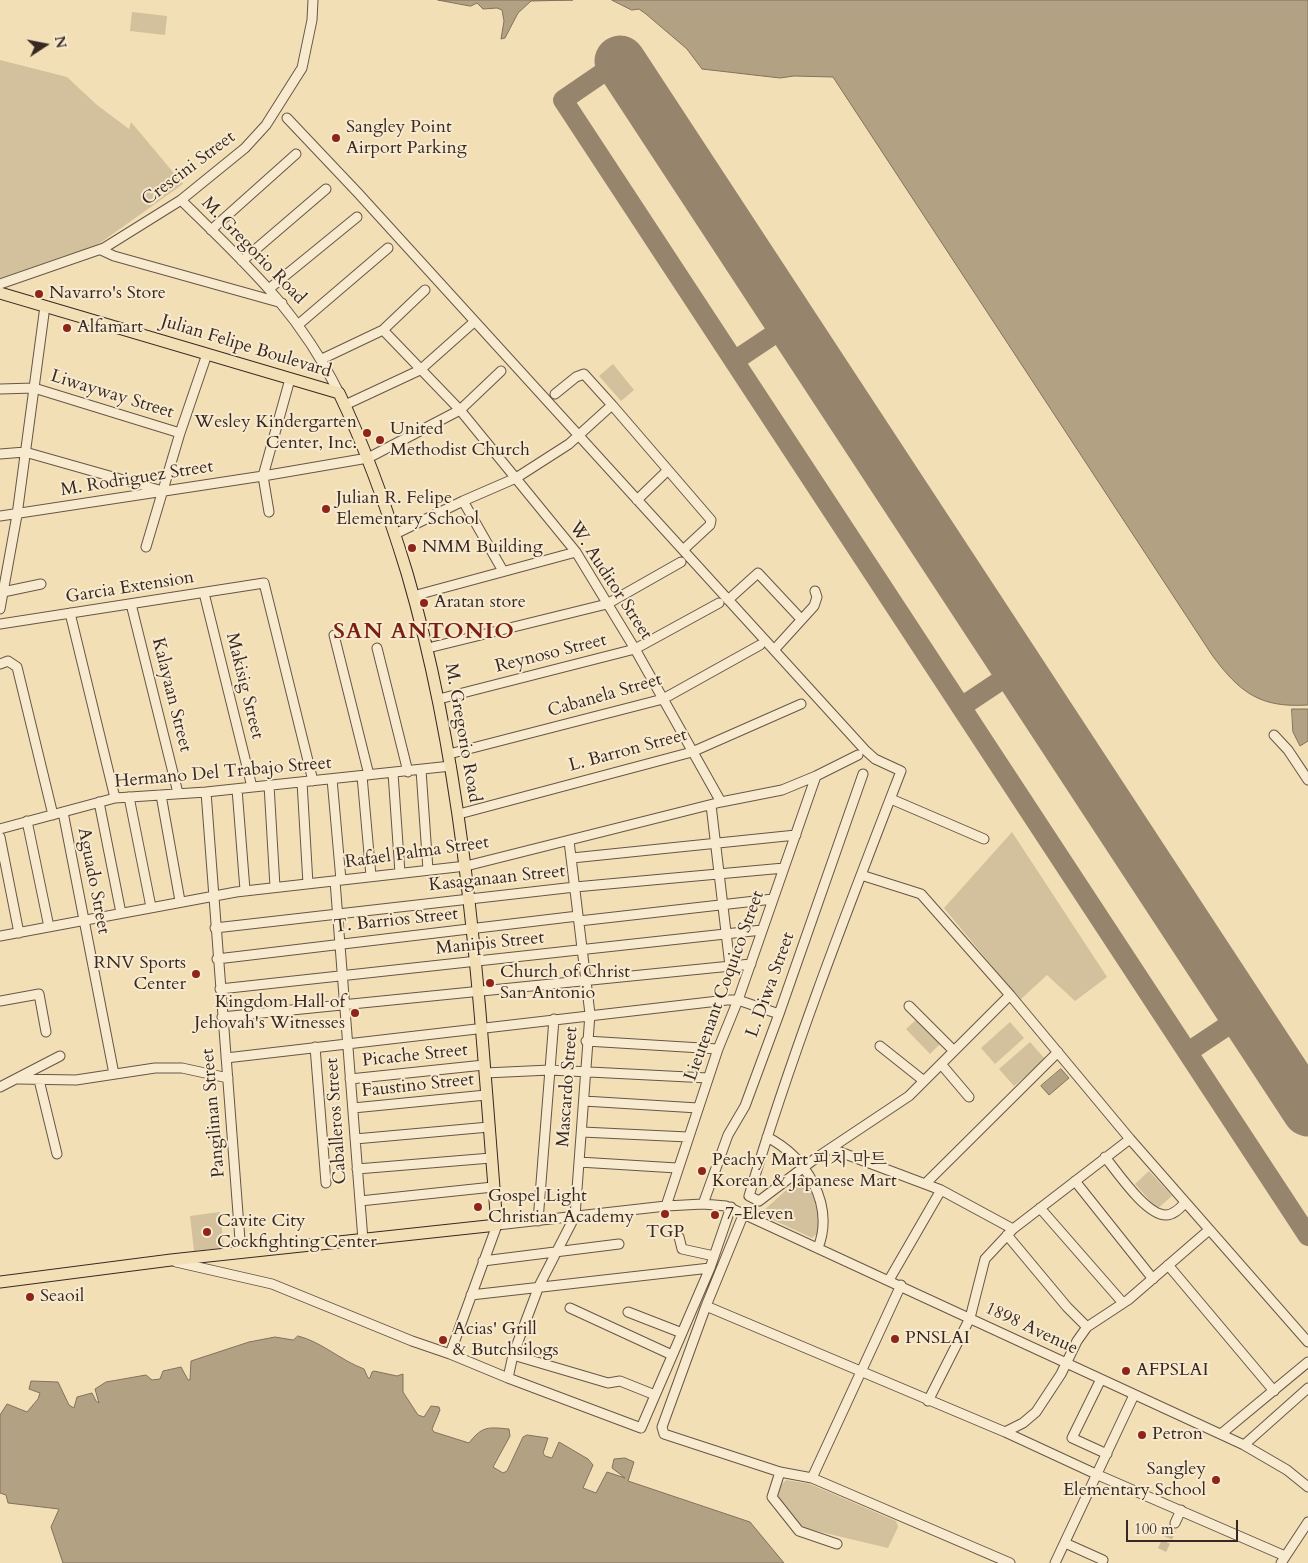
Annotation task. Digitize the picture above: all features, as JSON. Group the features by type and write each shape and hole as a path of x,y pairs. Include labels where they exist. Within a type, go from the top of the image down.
{"main road":[{"name":"Julian Felipe Boulevard","path":"0,293 338,393"},
{"name":"M. Gregorio Road","path":"338,393 368,458 395,534 428,648 439,699 466,866 496,1225"},
{"path":"0,1282 171,1260 496,1225"}],"street":[{"name":"Crescini Street","path":"0,284 101,250 181,200 245,148 266,124 302,68 312,20 313,0"},
{"path":"286,118 683,550 724,602 774,650 865,750 875,759 901,771 861,875 767,1137 749,1196 759,1201 804,1167 909,1096 1010,995"},
{"path":"211,230 296,154"},
{"path":"242,261 326,189"},
{"name":"M. Gregorio Road","path":"181,200 270,288 299,324 322,359 338,393"},
{"path":"270,288 358,217"},
{"path":"299,324 388,248"},
{"path":"101,250 114,256 282,303"},
{"path":"322,359 384,330 425,290"},
{"path":"0,609 17,515 45,306"},
{"path":"345,405 420,370 474,322"},
{"name":"W. Auditor Street","path":"384,330 460,410 576,552 635,649 721,802"},
{"path":"146,547 180,432 207,354"},
{"name":"M. Rodriguez Street","path":"0,516 17,515 368,458 460,410 501,371"},
{"path":"555,394 576,377 584,374 712,520 710,526 683,550"},
{"path":"269,512 262,476 290,379"},
{"name":"Liwayway Street","path":"0,389 34,388 180,432"},
{"path":"395,534 462,501 516,478 569,444 612,405"},
{"path":"0,454 26,452 163,491"},
{"path":"637,500 668,470"},
{"path":"462,501 503,571"},
{"path":"413,596 576,552"},
{"path":"428,648 607,604 681,562"},
{"name":"Reynoso Street","path":"439,699 635,649 724,602 758,573 801,618"},
{"name":"Garcia Extension","path":"0,624 264,583 313,781"},
{"path":"2,594 41,584"},
{"path":"774,650 816,602 815,591"},
{"name":"Makisig Street","path":"204,593 252,787"},
{"name":"Kalayaan Street","path":"131,604 178,793"},
{"path":"70,613 115,798"},
{"path":"334,635 366,776 371,876"},
{"name":"Cabanela Street","path":"449,754 663,699 760,645"},
{"path":"377,648 408,772"},
{"path":"0,664 8,662 17,667 53,815"},
{"name":"L. Barron Street","path":"459,814 692,752 801,704"},
{"path":"1274,735 1288,750 1308,780"},
{"name":"Rafael Palma Street","path":"0,936 245,890 466,866 721,802 777,791 816,776 858,755"},
{"name":"Hermano Del Trabajo Street","path":"0,829 115,798 206,792 451,766"},
{"path":"421,770 428,870"},
{"path":"393,773 400,873"},
{"name":"L. Diwa Street","path":"704,1204 725,1141 745,1106 863,774"},
{"name":"Lieutenant Coquico Street","path":"666,1206 718,1049 751,964 816,776"},
{"name":"Caballeros Street","path":"332,779 338,880 337,914 363,1240"},
{"path":"302,782 308,884"},
{"path":"269,785 275,887"},
{"path":"237,789 245,890"},
{"name":"Pangilinan Street","path":"206,792 212,895 241,1253"},
{"path":"160,795 180,901"},
{"path":"129,797 151,907"},
{"path":"890,799 984,839"},
{"path":"99,802 121,912"},
{"path":"710,805 730,966"},
{"name":"Aguado Street","path":"63,812 114,1074"},
{"path":"28,821 49,927"},
{"path":"572,858 796,835"},
{"path":"0,837 19,933"},
{"name":"Mascardo Street","path":"570,841 590,1014 586,1041 584,1101 575,1216"},
{"name":"Kasaganaan Street","path":"215,928 575,887 784,868"},
{"path":"861,875 921,894 1010,995 1130,1139 1308,1342"},
{"name":"T. Barrios Street","path":"218,959 340,943 774,898"},
{"name":"Manipis Street","path":"220,988 762,930"},
{"path":"222,1017 751,964"},
{"path":"0,1001 39,994 46,1032"},
{"path":"226,1058 590,1014 738,1000 779,1014"},
{"path":"909,1006 954,1051"},
{"path":"538,1220 554,1019"},
{"path":"586,1041 718,1049"},
{"path":"880,1046 924,1081"},
{"path":"316,1047 326,1183"},
{"path":"925,1184 1058,1052"},
{"path":"0,1087 60,1056"},
{"path":"941,1064 969,1097"},
{"path":"18,1078 76,1080 155,1068 182,1068 228,1078"},
{"name":"Picache Street","path":"350,1079 484,1069 585,1071 708,1078"},
{"path":"39,1080 57,1154"},
{"name":"Faustino Street","path":"353,1108 486,1095"},
{"path":"584,1101 698,1108"},
{"path":"355,1140 489,1127"},
{"path":"582,1132 688,1137"},
{"path":"767,1137 782,1145 804,1167 821,1200 824,1227 818,1248"},
{"path":"928,1400 970,1318 985,1259 1010,1232 1130,1139"},
{"path":"832,1149 942,1190 1010,1232 1067,1307 1088,1327"},
{"path":"1105,1157 1149,1210 1166,1215 1177,1211 1186,1203"},
{"path":"358,1169 491,1158"},
{"path":"579,1162 678,1168"},
{"path":"1075,1181 1153,1278"},
{"path":"360,1200 494,1187"},
{"path":"889,1280 942,1190"},
{"name":"1898 Avenue","path":"496,1225 666,1206 704,1204 737,1210 1244,1445 1287,1470 1308,1487"},
{"path":"1040,1208 1123,1303"},
{"path":"171,1260 272,1284 412,1341 450,1354 639,1429 643,1427 714,1256 737,1210"},
{"path":"737,1210 706,1306 662,1427 664,1434 780,1472 812,1478 1010,1563"},
{"path":"508,1378 513,1355 539,1286 575,1216"},
{"path":"450,1354 496,1225"},
{"path":"1005,1432 1024,1423 1036,1412 1067,1363 1077,1341 1088,1327 1123,1303 1209,1230"},
{"path":"679,1237 682,1249 714,1256"},
{"path":"483,1261 619,1244"},
{"path":"1168,1266 1274,1391"},
{"path":"471,1295 710,1268"},
{"path":"812,1478 901,1286"},
{"path":"706,1306 1005,1432 1098,1475 1181,1510 1283,1560 1308,1522"},
{"path":"570,1308 672,1355"},
{"path":"628,1312 682,1333"},
{"path":"513,1355 608,1383 620,1381 655,1395"},
{"path":"1221,1434 1308,1362"},
{"path":"1101,1379 1072,1438 1107,1454"},
{"path":"1244,1445 1308,1388"},
{"path":"1055,1563 1098,1475 1134,1394"},
{"path":"780,1472 772,1498 799,1531 837,1544"},
{"path":"1174,1524 1181,1510"},
{"path":"1065,1543 1103,1560"}],"shaded area":[{"path":"438,0 573,0 531,1 518,13 505,38 501,39 504,21 502,10 497,8 483,9 477,3 471,6"},
{"path":"612,0 1308,0 1308,705 1277,704 1264,701 1252,695 1232,679 1212,655 833,77 794,76 780,78 702,69 687,49 646,14 639,9 632,10"},
{"path":"132,12 167,16 165,35 130,31"},
{"path":"0,60 67,77 97,105 129,129 131,122 183,184 93,248 61,257 0,279"},
{"path":"613,364 634,390 621,401 599,376"},
{"path":"1292,709 1308,709 1308,741 1300,746 1293,732"},
{"path":"1012,832 1107,977 1075,1001 1047,975 1020,1000 944,908"},
{"path":"918,1018 942,1042 930,1054 906,1029"},
{"path":"1010,1022 1024,1038 995,1064 981,1048"},
{"path":"1030,1042 1045,1059 1014,1086 999,1069"},
{"path":"1061,1069 1069,1078 1049,1095 1041,1086"},
{"path":"1149,1171 1172,1196 1157,1209 1135,1184"},
{"path":"802,1176 812,1187 817,1202 818,1233 812,1238 763,1215 763,1211"},
{"name":"Cavite City Cockfighting Center","path":"220,1212 224,1248 194,1251 190,1216"},
{"path":"298,1336 315,1342 364,1369 368,1378 370,1378 374,1371 397,1376 403,1374 403,1392 418,1415 424,1417 431,1406 439,1407 440,1410 432,1429 434,1432 469,1443 478,1433 486,1429 509,1429 510,1436 493,1467 503,1473 507,1471 523,1437 527,1435 548,1438 543,1453 545,1456 552,1458 559,1442 588,1459 593,1465 583,1488 596,1493 607,1472 625,1478 612,1468 614,1459 625,1458 634,1462 628,1481 750,1522 784,1563 63,1563 51,1527 59,1509 8,1503 6,1495 0,1493 0,1415 7,1404 27,1412 38,1399 40,1393 29,1389 31,1381 58,1382 69,1405 74,1408 77,1397 92,1393 99,1403 95,1389 106,1382 146,1375 152,1380 160,1379 163,1371 181,1367 188,1380 190,1380 191,1361 249,1342 275,1337 293,1340"},
{"path":"786,1480 810,1484 896,1521 898,1527 888,1548 808,1529 797,1524 778,1496 780,1486"}],"taxiway":[{"path":"620,61 563,100 1308,1236"},
{"path":"734,361 791,323"},
{"path":"961,707 1018,669"},
{"path":"1188,1052 1245,1014"}],"runway":[{"path":"620,61 1308,1111"}],"tunnel":[{"path":"1162,1550 1175,1523"}],"place":[{"name":"Sangley Point Airport Parking","path":"336,138"},
{"name":"Navarro's Store","path":"39,294"},
{"name":"Alfamart","path":"67,328"},
{"name":"Wesley Kindergarten Center, Inc.","path":"367,433"},
{"name":"United Methodist Church","path":"380,440"},
{"name":"Julian R. Felipe Elementary School","path":"326,509"},
{"name":"NMM Building","path":"412,548"},
{"name":"Aratan store","path":"424,603"},
{"name":"RNV Sports Center","path":"196,974"},
{"name":"Church of Christ San Antonio","path":"490,983"},
{"name":"Kingdom Hall of Jehovah's Witnesses","path":"355,1013"},
{"name":"Peachy Mart 피치 마트 Korean & Japanese Mart","path":"702,1171"},
{"name":"Gospel Light Christian Academy","path":"478,1207"},
{"name":"TGP","path":"665,1214"},
{"name":"7-Eleven","path":"715,1215"},
{"name":"Cavite City Cockfighting Center","path":"207,1232"},
{"name":"Seaoil","path":"30,1297"},
{"name":"PNSLAI","path":"895,1339"},
{"name":"Acias' Grill & Butchsilogs","path":"443,1340"},
{"name":"AFPSLAI","path":"1126,1371"},
{"name":"Petron","path":"1142,1435"},
{"name":"Sangley Elementary School","path":"1216,1480"}],"district":[{"name":"SAN ANTONIO","path":"424,633"}]}
